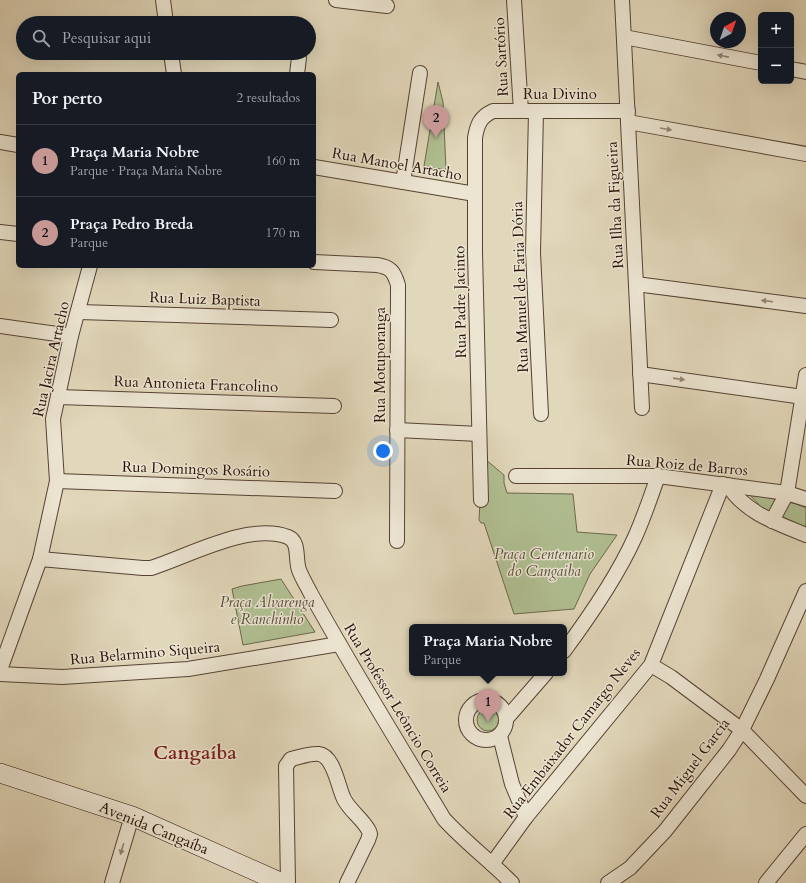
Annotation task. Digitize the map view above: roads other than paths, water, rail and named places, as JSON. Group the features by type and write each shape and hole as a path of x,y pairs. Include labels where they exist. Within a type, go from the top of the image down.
{"main road":[{"name":"Avenida Cangaíba","path":"0,773 132,816 282,883"}],"street":[{"path":"163,0 165,16"},
{"path":"336,0 387,6"},
{"name":"Rua Sartório","path":"514,0 521,111"},
{"name":"Rua Ilha da Figueira","path":"622,0 642,408"},
{"path":"624,37 758,62"},
{"path":"172,60 174,72"},
{"path":"297,72 299,60"},
{"path":"794,70 806,72"},
{"path":"403,182 420,74"},
{"name":"Rua Divino","path":"493,111 536,111 628,117 806,154"},
{"name":"Rua Padre Jacinto","path":"481,500 475,138 477,127 481,120 493,111"},
{"name":"Rua Manuel de Faria Dória","path":"536,111 533,253 541,414"},
{"path":"0,142 16,145"},
{"name":"Rua Manoel Artacho","path":"316,167 475,194"},
{"path":"0,232 16,234"},
{"name":"Rua Motuporanga","path":"316,262 386,266 392,270 398,285 397,541"},
{"name":"Rua Jacira Artacho","path":"0,670 5,644 40,559 57,481 53,419 71,336 89,268"},
{"path":"636,284 806,306"},
{"name":"Rua Luiz Baptista","path":"78,312 331,320"},
{"path":"0,326 71,336"},
{"path":"640,374 803,397"},
{"path":"772,521 787,493 806,375"},
{"name":"Rua Antonieta Francolino","path":"58,397 334,406"},
{"path":"397,430 479,434"},
{"name":"Rua Roiz de Barros","path":"516,476 658,476 787,493 806,500"},
{"path":"567,648 614,576 635,537 658,476"},
{"name":"Rua Domingos Rosário","path":"57,481 335,491"},
{"path":"725,484 738,499 752,510 772,521 806,535"},
{"name":"Rua Embaixador Camargo Neves","path":"492,864 526,817 651,665 725,484"},
{"name":"Rua Professor Leôncio Correia","path":"40,559 151,568 248,534 281,536 294,541 299,569 304,581 339,644 444,819 512,883"},
{"name":"Rua Miguel Garcia","path":"608,883 630,868 665,831 729,750 742,730 767,679 806,591"},
{"name":"Rua Belarmino Siqueira","path":"0,674 62,677 188,669 339,644"},
{"path":"651,665 671,677 742,730 806,796"},
{"path":"506,719 543,676"},
{"path":"490,701 501,707 505,713 506,719 506,725 500,736 487,741 474,737 467,726 466,719 471,707 476,703 490,701"},
{"path":"500,736 512,784 526,817"},
{"path":"288,883 286,766 291,759 317,754 325,757 329,761 343,797 369,830 369,837 347,883"},
{"path":"112,883 132,816"},
{"path":"766,883 806,834"}],"place":[{"name":"Praça Pedro Breda","path":"436,138"},
{"name":"Praça Maria Nobre","path":"488,722"}],"district":[{"name":"Cangaíba","path":"195,753"}],"park label":[{"name":"Praça Centenario do Cangaiba","path":"544,562"},
{"name":"Praça Alvarenga e Ranchinho","path":"267,610"}]}
